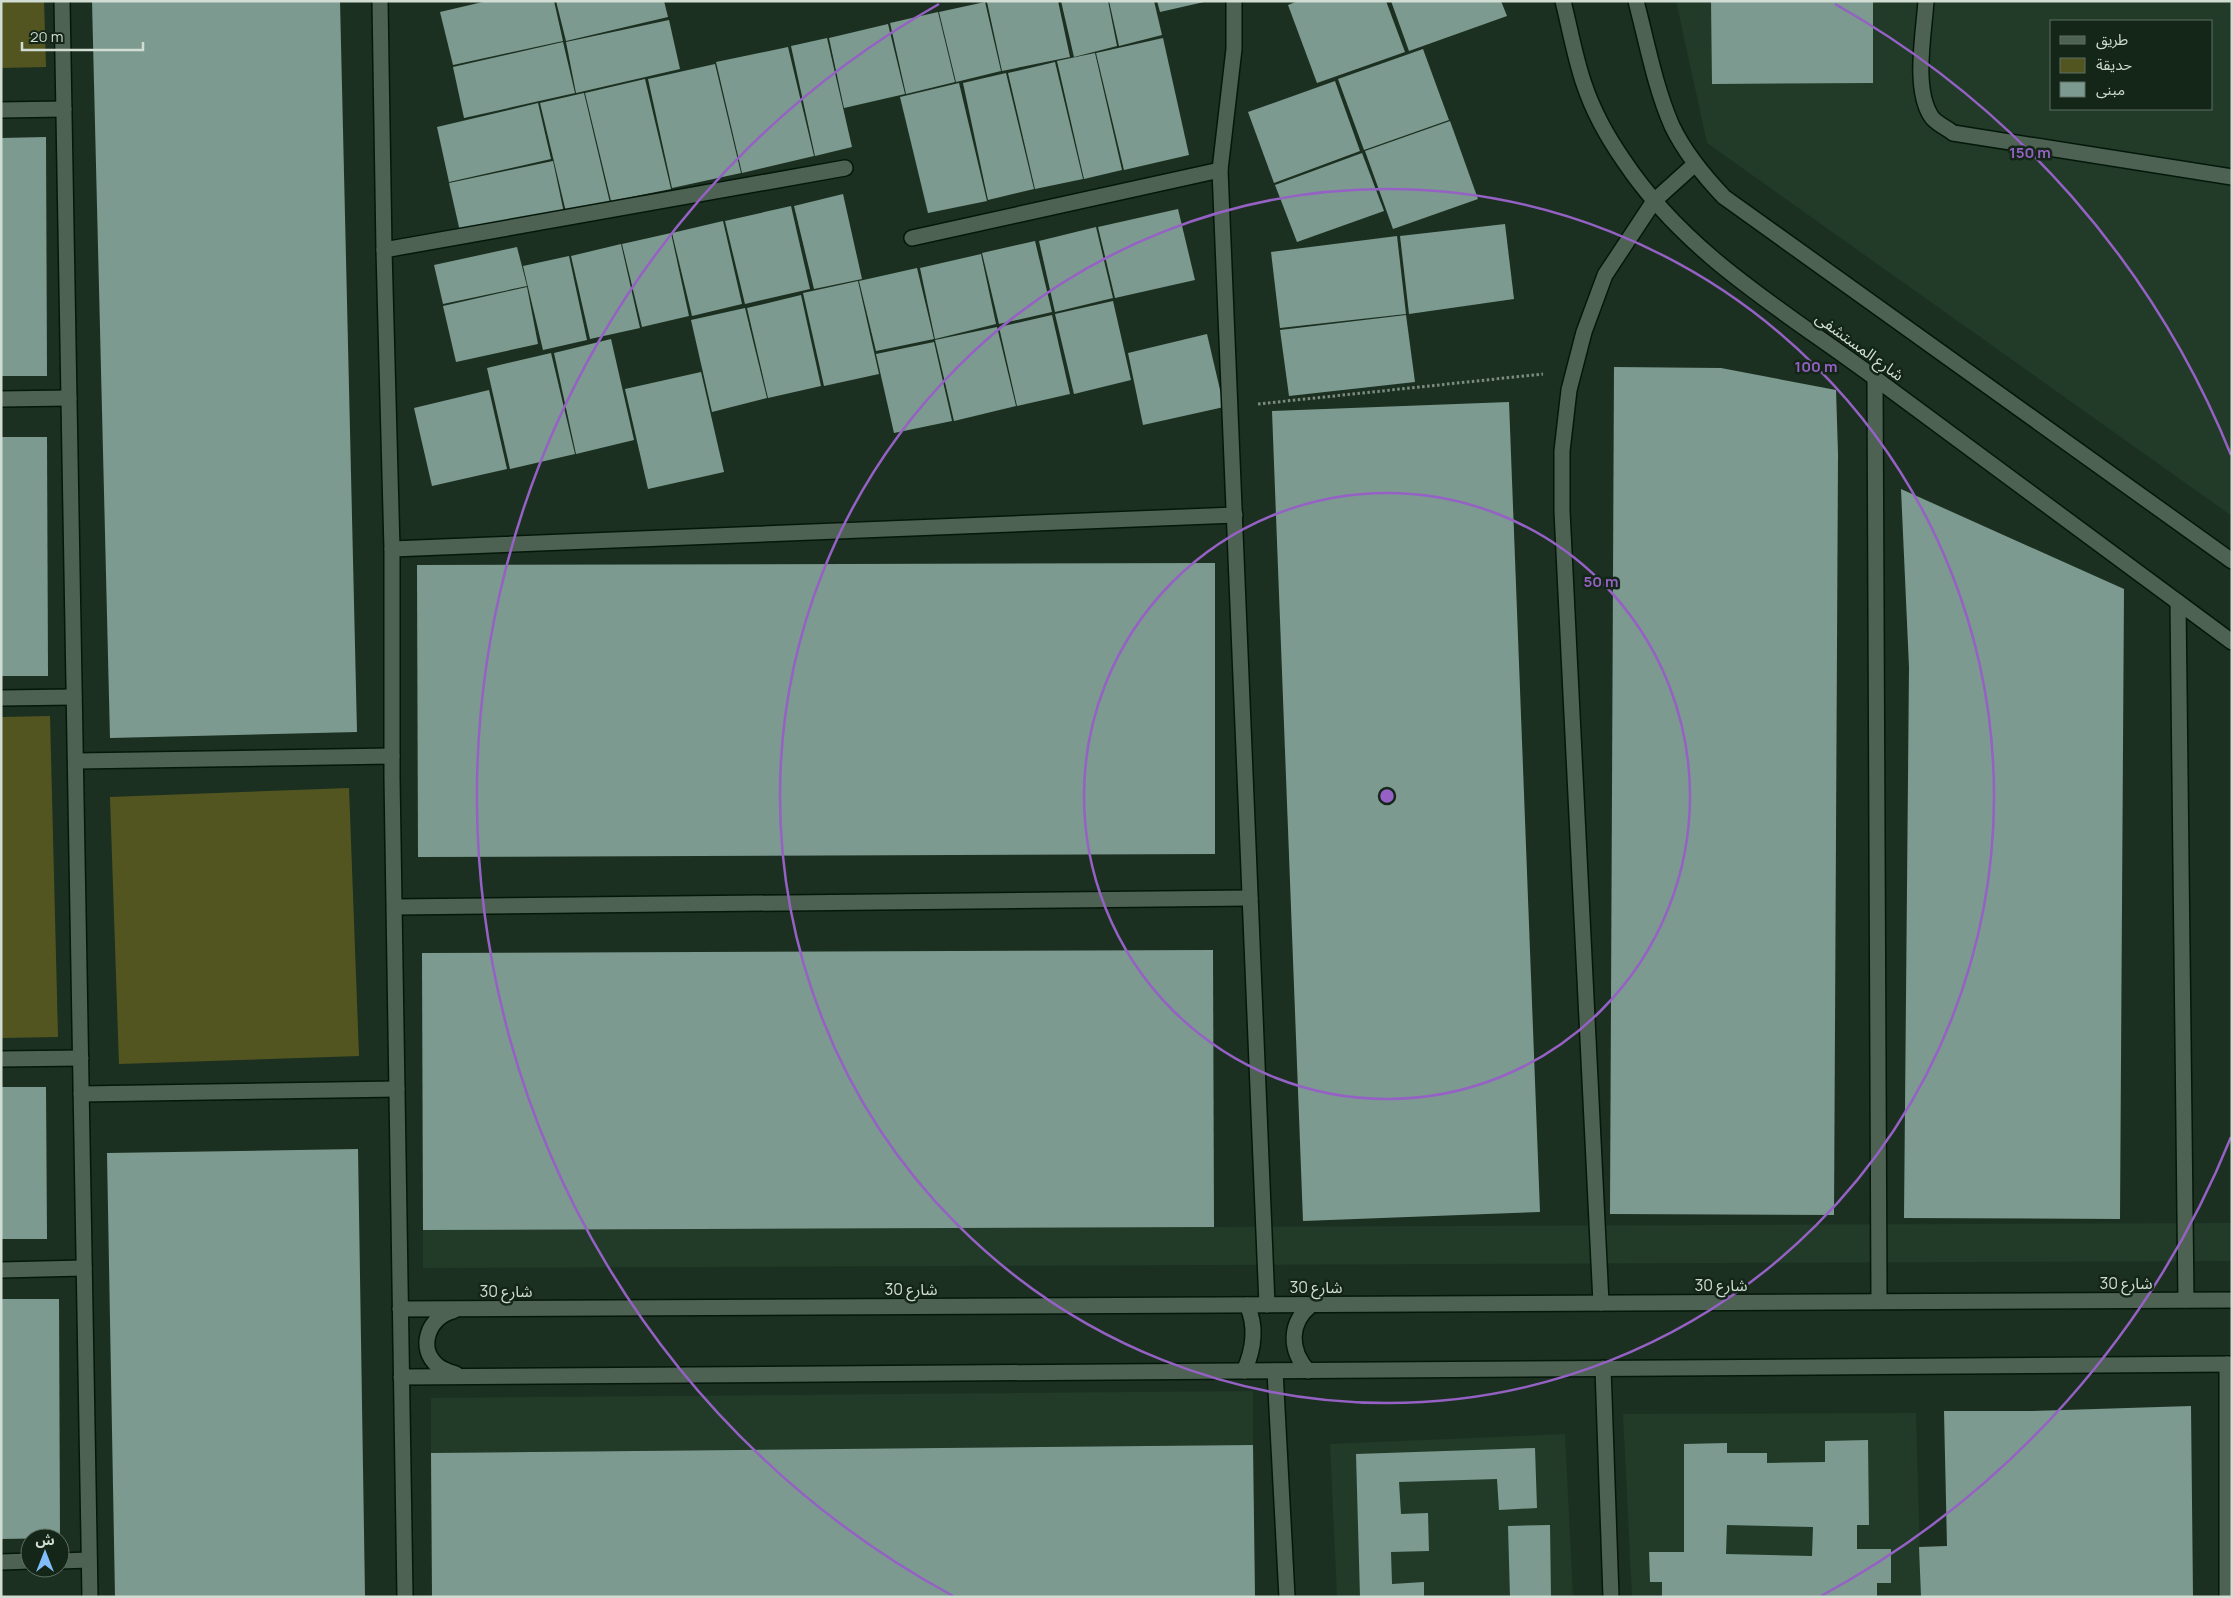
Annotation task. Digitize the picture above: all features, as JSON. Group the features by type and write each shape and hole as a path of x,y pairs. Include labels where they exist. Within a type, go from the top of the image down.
{"street":[{"path":"62,1 90,1597"},
{"path":"380,1 392,549 392,756 405,1597"},
{"path":"1234,1 1234,48 1220,170 1267,1305"},
{"name":"شارع المستشفى","path":"1562,1 1584,85 1602,124 1624,161 1671,222 1722,268 1875,378 2232,642"},
{"path":"1636,1 1665,108 1673,128 1695,164 1724,197 2232,561"},
{"path":"1926,1 1921,67 1923,92 1931,117 1953,133 2232,177"},
{"path":"1,110 64,109"},
{"path":"1600,1303 1562,511 1562,451 1569,390 1584,332 1605,274 1654,200 1695,164"},
{"path":"384,250 845,168"},
{"path":"912,238 1220,170"},
{"path":"1875,378 1879,1301"},
{"path":"1,399 69,398"},
{"path":"392,549 1235,515"},
{"path":"2178,602 2186,1300"},
{"path":"1,698 74,697"},
{"path":"76,761 392,756"},
{"path":"394,907 1250,898"},
{"path":"1,1059 81,1058"},
{"path":"81,1094 397,1089"},
{"path":"1,1270 84,1268"},
{"name":"شارع 30","path":"400,1309 2232,1300"},
{"path":"1244,1370 1252,1352 1254,1332 1247,1305"},
{"path":"1308,1370 1300,1362 1293,1343 1296,1322 1302,1312 1310,1305"},
{"path":"461,1309 444,1313 436,1319 430,1328 426,1341 431,1359 439,1367 461,1377"},
{"path":"401,1377 2229,1364 2227,1597"},
{"path":"1603,1368 1610,1597"},
{"path":"1275,1370 1287,1597"},
{"path":"70,1561 89,1560"},
{"path":"1,1562 20,1561"}],"path":[{"path":"1230,406 1574,371"}],"shaded area":[{"path":"1676,1 2232,1 2232,516 1707,143"},
{"path":"2232,1223 2232,1261 423,1268 423,1230"},
{"path":"1253,1391 1253,1445 431,1453 431,1398"},
{"path":"1916,1413 1921,1597 1632,1597 1623,1414"},
{"path":"1565,1434 1573,1597 1337,1597 1330,1444"}],"green space":[{"path":"1,1 44,1 46,67 1,68"},
{"path":"50,716 58,1037 1,1038 1,717"},
{"path":"349,788 359,1056 119,1064 110,797"}],"building":[{"path":"92,1 340,1 357,732 110,738"},
{"path":"487,1 554,1 563,41 453,65 440,12"},
{"path":"556,1 664,1 668,17 566,41"},
{"path":"1058,1 1070,57 1002,71 987,2"},
{"path":"1061,1 1108,1 1117,46 1074,57"},
{"path":"1109,1 1154,1 1162,35 1119,46"},
{"path":"1157,1 1204,1 1204,2 1160,12"},
{"path":"1298,1 1386,1 1405,52 1317,83 1288,5"},
{"path":"1391,1 1501,1 1507,16 1409,51"},
{"path":"1711,1 1873,1 1873,83 1712,84"},
{"path":"985,2 1001,71 956,82 939,12"},
{"path":"938,12 955,82 906,94 890,23"},
{"path":"669,20 680,69 576,93 566,42"},
{"path":"888,24 905,94 844,108 829,38"},
{"path":"827,38 852,147 815,156 791,46"},
{"path":"1163,38 1189,155 1124,170 1096,53"},
{"path":"563,42 575,93 464,118 453,67"},
{"path":"788,47 814,156 742,173 716,62"},
{"path":"1423,49 1449,120 1364,150 1338,79"},
{"path":"1095,53 1122,170 1084,179 1057,61"},
{"path":"1055,62 1083,179 1035,189 1008,73"},
{"path":"715,64 741,173 672,188 648,79"},
{"path":"1006,73 1034,189 988,200 963,83"},
{"path":"645,79 671,189 611,201 585,93"},
{"path":"1335,81 1360,151 1274,183 1248,112"},
{"path":"959,83 987,201 928,213 900,97"},
{"path":"584,93 610,203 566,212 540,103"},
{"path":"538,103 551,159 449,182 437,127"},
{"path":"1450,121 1478,199 1393,229 1365,151"},
{"path":"46,137 47,376 1,376 1,138"},
{"path":"1362,153 1384,211 1297,242 1275,185"},
{"path":"553,161 564,213 461,236 449,183"},
{"path":"843,194 862,279 814,289 794,206"},
{"path":"791,206 810,289 745,304 725,221"},
{"path":"1178,209 1195,280 1115,298 1098,227"},
{"path":"723,221 742,304 692,316 672,233"},
{"path":"1505,224 1514,299 1409,314 1400,236"},
{"path":"1096,227 1113,298 1055,312 1039,241"},
{"path":"671,233 689,316 642,327 622,244"},
{"path":"1397,236 1406,314 1280,328 1271,252"},
{"path":"1035,241 1052,312 999,324 982,253"},
{"path":"621,244 640,328 590,339 571,256"},
{"path":"517,247 527,286 443,304 434,265"},
{"path":"981,254 996,324 935,339 920,268"},
{"path":"569,256 587,340 543,350 523,266"},
{"path":"917,268 934,339 876,351 859,281"},
{"path":"858,281 879,374 824,386 803,293"},
{"path":"527,287 538,344 456,362 443,306"},
{"path":"801,295 821,386 768,398 747,308"},
{"path":"1113,301 1131,380 1074,394 1055,314"},
{"path":"745,308 767,398 712,412 691,320"},
{"path":"1052,315 1070,394 1017,406 999,327"},
{"path":"1406,315 1415,382 1289,396 1280,330"},
{"path":"997,327 1016,406 954,421 935,340"},
{"path":"1207,334 1224,407 1143,425 1128,353"},
{"path":"611,339 634,440 576,454 554,353"},
{"path":"934,342 952,421 894,433 876,354"},
{"path":"551,353 575,454 510,469 487,368"},
{"path":"1614,367 1721,368 1836,390 1838,454 1834,1215 1610,1214"},
{"path":"701,372 724,472 648,489 625,389"},
{"path":"489,390 507,469 432,486 414,408"},
{"path":"1509,402 1540,1212 1303,1221 1272,411"},
{"path":"1,437 47,437 48,676 1,676"},
{"path":"1901,489 2124,589 2120,1219 1904,1218 1909,667"},
{"path":"1215,563 1215,854 418,857 417,565"},
{"path":"1213,950 1214,1227 423,1230 422,953"},
{"path":"1,1087 46,1087 47,1239 1,1239"},
{"path":"358,1149 365,1597 115,1597 107,1153"},
{"path":"1,1299 59,1299 60,1528 20,1528 20,1539 1,1539"},
{"path":"2191,1406 2193,1597 1921,1597 1919,1547 1947,1546 1944,1411 2031,1411"},
{"path":"1868,1440 1869,1525 1857,1525 1857,1549 1891,1549 1891,1583 1877,1583 1877,1597 1662,1597 1662,1582 1650,1582 1649,1552 1684,1552 1684,1444 1727,1443 1727,1453 1767,1453 1767,1463 1825,1462 1825,1441","holes":["1727,1525 1813,1527 1812,1556 1726,1554"]},
{"path":"1253,1445 1255,1597 432,1597 431,1453"},
{"path":"1535,1448 1537,1508 1499,1510 1497,1479 1399,1482 1401,1514 1428,1513 1429,1551 1391,1552 1392,1584 1424,1582 1424,1597 1360,1597 1356,1454"},
{"path":"1550,1525 1551,1597 1510,1597 1508,1526"}]}
